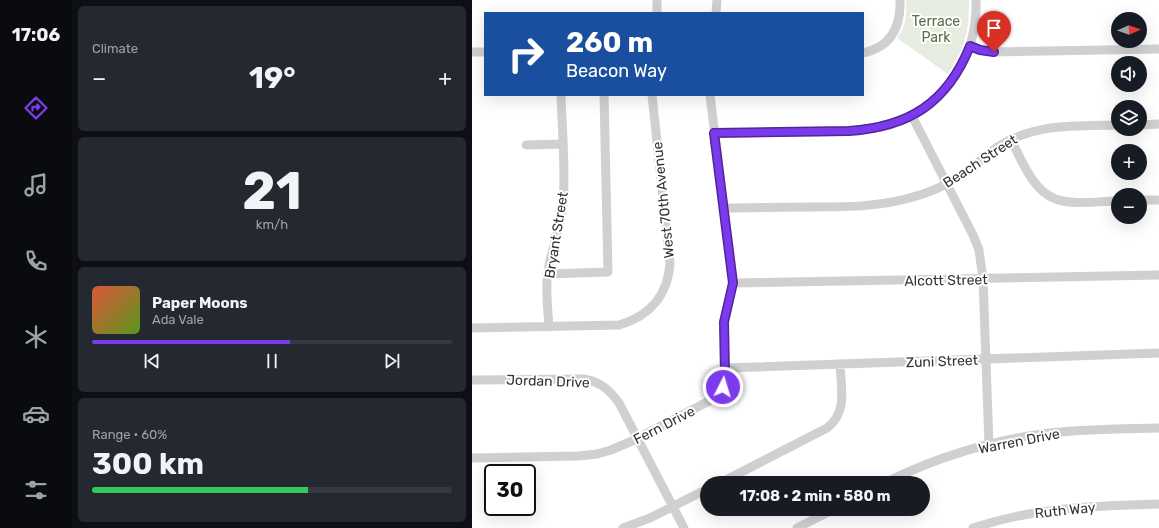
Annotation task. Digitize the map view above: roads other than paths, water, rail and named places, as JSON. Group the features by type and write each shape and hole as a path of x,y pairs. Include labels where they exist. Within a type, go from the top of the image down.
{"street":[{"path":"656,12 657,0"},
{"path":"716,12 717,0"},
{"path":"864,53 872,51 883,45 893,34 900,18 900,0"},
{"path":"714,133 868,130 894,123 912,116 934,102 962,65 970,46 976,23 976,0"},
{"path":"970,46 980,50 994,52 1159,49"},
{"path":"472,52 484,52"},
{"name":"Bryant Street","path":"549,327 548,274 553,247 562,219 564,184 561,96"},
{"path":"548,274 608,272 604,96"},
{"name":"West 70th Avenue","path":"472,328 607,326 626,323 642,315 654,304 666,286 670,263 652,96"},
{"name":"Fern Drive","path":"472,458 587,455 611,450 638,439 711,400 717,396 723,387 725,381 724,322 733,283 710,96"},
{"path":"912,116 976,243 982,263 989,445"},
{"path":"1147,125 1159,124"},
{"name":"Beach Street","path":"724,208 870,206 900,201 924,194 947,184 968,170 997,147 1030,132 1049,128 1111,125"},
{"path":"1011,140 1031,178 1046,194 1057,200 1070,202 1111,201"},
{"path":"526,145 563,144"},
{"path":"1147,200 1159,200"},
{"name":"Alcott Street","path":"733,283 1159,275"},
{"name":"Zuni Street","path":"725,368 1159,353"},
{"path":"734,476 827,428 834,422 839,414 842,404 840,364"},
{"name":"Jordan Drive","path":"472,380 578,379 596,382 605,386 619,403 684,528"},
{"name":"Warren Drive","path":"901,476 939,460 1026,436 1074,431 1159,428"},
{"path":"623,528 650,518 700,494"},
{"name":"Ruth Way","path":"974,528 1045,510 1089,506 1159,504"},
{"path":"797,528 820,516"}],"park label":[{"name":"Terrace Park","path":"936,30"}]}
